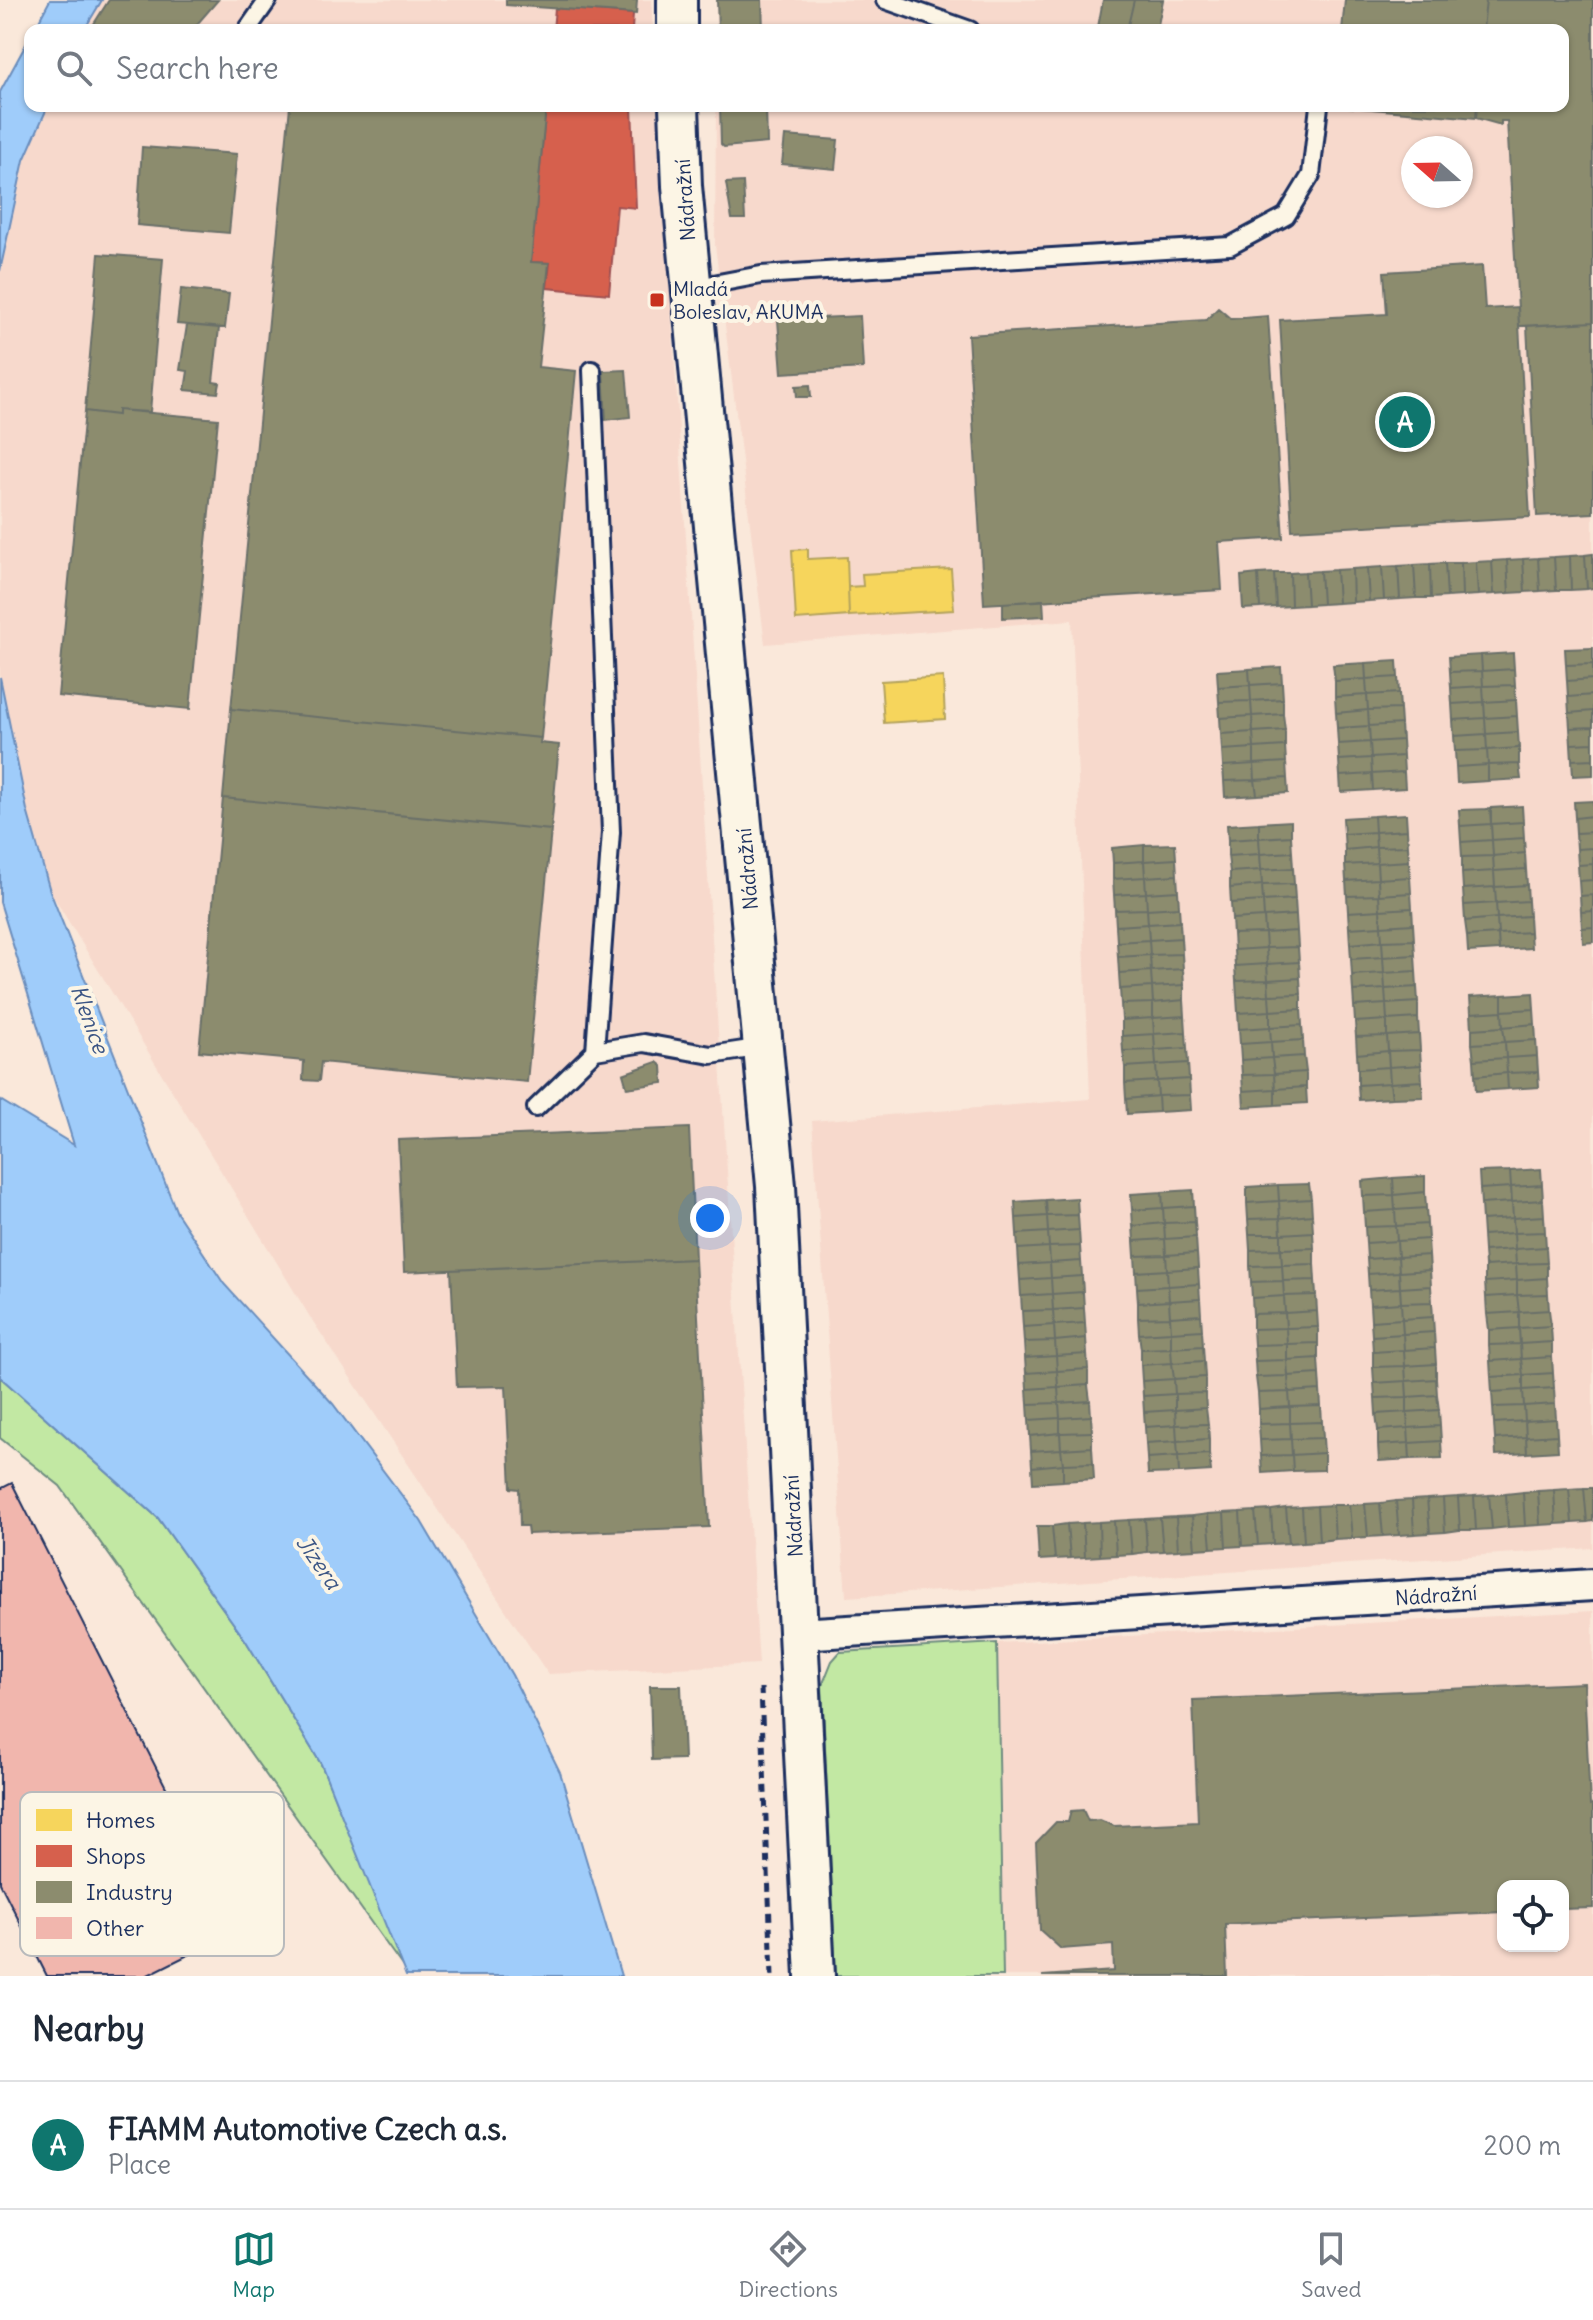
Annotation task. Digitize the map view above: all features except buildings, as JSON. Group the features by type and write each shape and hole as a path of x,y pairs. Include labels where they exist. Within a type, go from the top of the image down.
{"street":[{"path":"677,0 677,24"},
{"name":"Nádražní","path":"679,112 692,288 776,1186 815,1976"},
{"name":"Nádražní","path":"799,1634 1593,1585"}],"lane":[{"path":"251,24 268,0"},
{"path":"885,0 953,24"},
{"path":"692,288 761,275 1230,246 1286,216 1311,175 1318,112"},
{"path":"592,370 611,832 595,1051"},
{"path":"536,1108 595,1051 644,1043 711,1055 763,1047"}],"shaded area":[{"path":"102,0 651,0 653,24 88,24"},
{"path":"716,0 1593,0 1593,1548 846,1597 812,1121 1090,1099 1072,620 765,644 715,245 716,112 1569,112 1569,24 716,24"},
{"path":"45,112 658,112 759,1664 548,1674 310,1317 50,891 27,810 0,677 0,271 24,160"},
{"path":"1593,1611 1593,1976 1003,1976 997,1643"}],"green space":[{"path":"0,1377 158,1518 246,1641 321,1764 405,1970 284,1800 284,1792 278,1792 60,1486 0,1438"},
{"path":"997,1643 1003,1976 836,1976 822,1686 832,1661 840,1652"}],"water":[{"path":"50,0 102,0 88,24 37,24"},
{"path":"24,48 24,112 45,112 24,160 0,271 0,92"},
{"path":"0,677 27,810 50,891 177,1213 224,1284 333,1404 421,1521 512,1675 560,1772 621,1976 406,1976 321,1764 246,1641 158,1518 0,1377 0,1100 74,1145 0,902"}],"place":[{"name":"Mladá Boleslav, AKUMA","path":"657,300"},
{"name":"FIAMM Automotive Czech a.s.","path":"1405,422"}],"water label":[{"name":"Klenice","path":"90,1019"},
{"name":"Jizera","path":"319,1562"}]}
